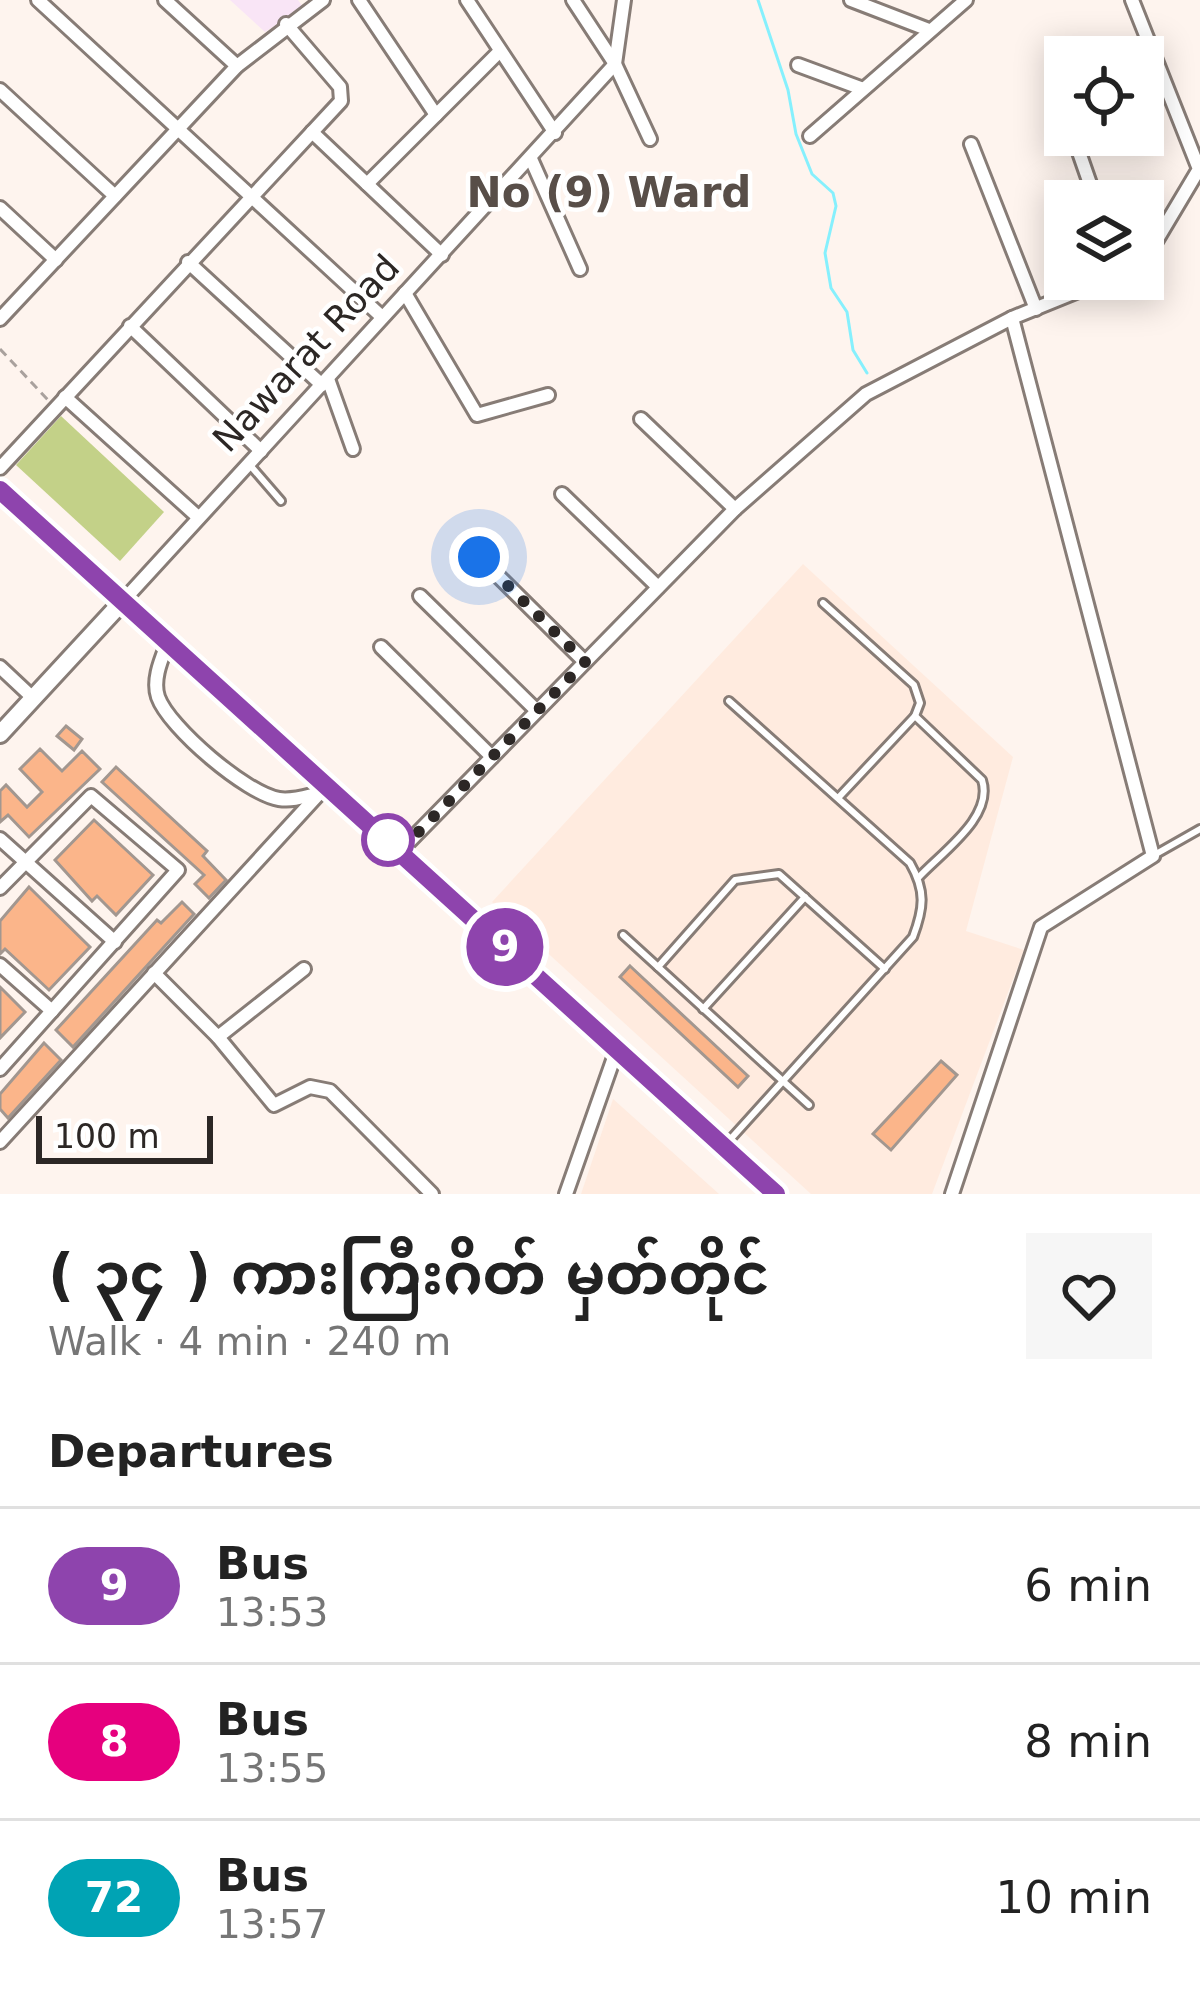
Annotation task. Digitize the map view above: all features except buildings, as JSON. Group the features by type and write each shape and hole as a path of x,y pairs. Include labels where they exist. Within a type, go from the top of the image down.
{"main road":[{"path":"0,490 323,789 400,851 776,1194"},
{"name":"Nawarat Road","path":"0,734 123,601"}],"street":[{"path":"38,0 382,317"},
{"path":"165,0 237,66"},
{"path":"0,319 237,66 323,0"},
{"path":"359,0 436,115"},
{"path":"466,0 555,133"},
{"path":"573,0 615,64 650,140"},
{"path":"615,64 624,0"},
{"path":"851,0 929,30"},
{"path":"810,136 966,0"},
{"path":"1132,0 1199,169 1164,227"},
{"path":"0,469 342,94 286,24"},
{"path":"367,184 500,51"},
{"name":"Nawarat Road","path":"123,601 615,64"},
{"path":"798,64 863,88"},
{"path":"0,90 115,196"},
{"path":"312,132 442,255"},
{"path":"970,144 1036,309"},
{"path":"532,158 580,269"},
{"path":"0,208 56,260"},
{"path":"188,262 325,382 353,449"},
{"path":"405,293 477,415 548,395"},
{"path":"400,851 735,509 866,394 1058,300"},
{"path":"952,1194 1041,927 1153,856 1012,319"},
{"path":"130,326 261,451"},
{"path":"60,402 198,517"},
{"path":"641,419 735,509"},
{"path":"562,494 658,587"},
{"path":"479,557 585,662"},
{"path":"420,596 537,711"},
{"path":"168,642 157,673 158,696 183,733 253,788 276,799 323,789"},
{"path":"381,647 492,757"},
{"path":"0,667 33,698"},
{"path":"0,1142 323,789"},
{"path":"0,888 83,799 99,798 178,870 0,1070"},
{"path":"0,839 115,941"},
{"path":"0,965 52,1011"},
{"path":"218,1037 304,969"},
{"path":"154,974 218,1037 274,1105 310,1088 329,1091 432,1194"},
{"path":"566,1194 617,1049"}],"lane":[{"path":"249,464 281,501"},
{"path":"824,603 914,686 920,703 915,716 838,799"},
{"path":"724,1146 913,937 923,910 919,878 729,700"},
{"path":"915,716 982,780 986,794 982,810 919,878"},
{"path":"1153,856 1200,830"},
{"path":"658,967 735,880 779,874 885,969"},
{"path":"703,1009 805,897"},
{"path":"623,935 809,1105"}],"path":[{"path":"0,349 60,402"}],"shaded area":[{"path":"230,0 298,0 303,7 265,32"},
{"path":"803,564 1013,757 966,931 1024,950 932,1194 811,1194 492,902"},
{"path":"613,1099 719,1194 581,1194"}],"green space":[{"path":"61,416 164,512 120,561 16,465"}],"waterway":[{"path":"758,0 788,90 796,134 812,174 833,193 836,206 825,253 831,288 847,312 853,350 867,373"}],"bus line":[{"name":"9","path":"0,490 776,1194"}],"district":[{"name":"No (9) Ward","path":"609,192"}],"route":[{"path":"388,840 400,851 585,662 479,557"}]}
